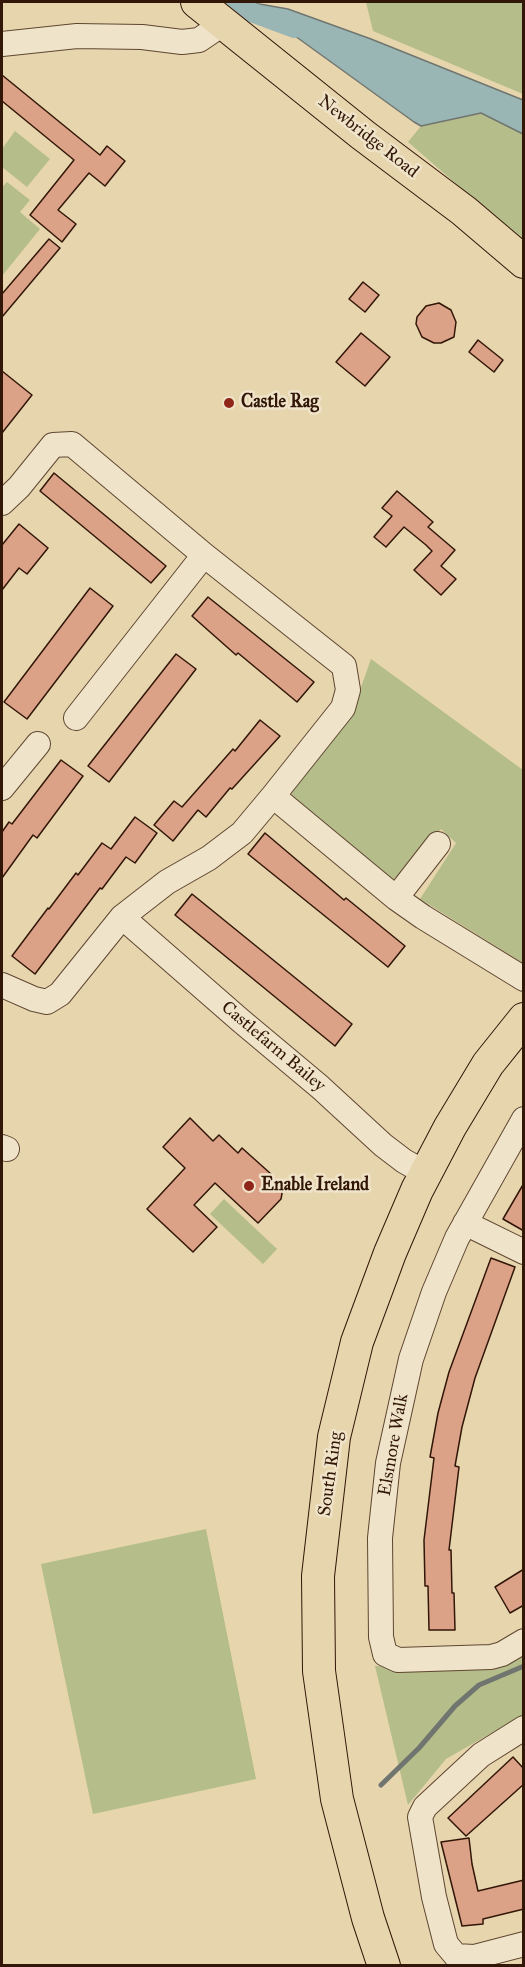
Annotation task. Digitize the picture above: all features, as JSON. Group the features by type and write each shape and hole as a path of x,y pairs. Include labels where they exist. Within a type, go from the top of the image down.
{"main road":[{"name":"Newbridge Road","path":"211,12 363,135 464,211 524,262"},
{"name":"South Ring","path":"384,1965 368,1918 337,1799 319,1671 318,1576 334,1437 357,1342 390,1253 417,1190 450,1127 488,1064 524,1019"}],"street":[{"path":"2,44 77,36 142,37 182,42 200,40 211,12"},
{"path":"2,503 19,487 53,445 72,444 204,555 344,666 348,690 343,708 242,833 208,858 167,882 122,916 60,994 47,1002 2,985"},
{"path":"76,718 204,555"},
{"path":"2,788 38,744"},
{"path":"273,796 396,898 524,979"},
{"path":"396,898 438,844"},
{"name":"Castlefarm Bailey","path":"122,916 320,1087 383,1145 404,1161 427,1174"},
{"name":"Elsmore Walk","path":"524,1119 465,1223 434,1292 411,1359 388,1463 380,1539 381,1637 385,1654 398,1660 491,1657 502,1654 524,1641"},
{"path":"465,1223 524,1252"},
{"path":"524,1728 481,1755 425,1806 420,1817 434,1897 446,1944 456,1956 474,1957 524,1944"}],"green space":[{"path":"366,2 523,2 523,94 373,31"},
{"path":"481,113 523,134 523,242 408,142 421,126"},
{"path":"15,131 50,159 27,187 2,167 2,149"},
{"path":"7,182 30,200 20,212 40,229 2,276 2,187"},
{"path":"371,659 523,770 523,963 420,899 456,843 441,829 393,880 294,802 289,787 355,704"},
{"path":"224,1199 277,1249 263,1264 210,1214"},
{"path":"206,1529 256,1779 93,1814 41,1564"},
{"path":"523,1645 523,1715 446,1759 408,1805 375,1666 476,1664"}],"water":[{"path":"248,2 288,9 371,39 523,100 523,134 481,113 421,126"}],"building":[{"path":"2,75 100,155 107,146 125,161 105,186 89,173 58,210 76,224 62,242 30,215 74,160 2,101"},
{"path":"49,239 60,248 2,317 2,294"},
{"path":"363,282 379,295 365,312 349,299"},
{"path":"439,303 451,310 456,322 454,337 441,343 434,343 422,337 416,324 417,317 426,306"},
{"path":"361,333 390,357 365,386 336,362"},
{"path":"478,340 503,360 494,372 469,352"},
{"path":"2,371 32,395 2,433"},
{"path":"54,473 166,566 151,583 40,491"},
{"path":"397,491 433,522 428,527 455,550 441,566 456,579 441,595 414,570 432,551 426,545 404,527 386,547 374,537 392,516 382,508"},
{"path":"19,524 48,548 27,574 19,568 2,590 2,545"},
{"path":"90,588 113,606 27,719 4,702"},
{"path":"208,597 314,682 297,702 238,653 236,655 192,616"},
{"path":"176,654 196,669 109,782 88,766"},
{"path":"260,720 280,736 232,789 230,788 206,817 198,810 173,841 154,825 174,801 182,807 233,749 235,751"},
{"path":"61,760 83,776 37,838 33,835 2,878 2,832 9,822 12,824"},
{"path":"135,817 157,833 135,863 126,857 35,974 12,956 102,843 111,849"},
{"path":"265,833 344,900 346,898 405,946 388,967 248,854"},
{"path":"192,894 352,1024 335,1046 175,915"},
{"name":"Enable Ireland","path":"190,1118 213,1141 219,1135 238,1153 242,1148 283,1188 281,1199 258,1223 215,1183 194,1205 217,1227 193,1252 147,1209 185,1168 163,1147"},
{"path":"524,1183 524,1231 503,1219"},
{"path":"491,1258 515,1267 475,1378 462,1427 455,1466 459,1467 449,1550 451,1550 455,1630 429,1630 424,1540 434,1458 430,1457 449,1372"},
{"path":"524,1569 524,1605 510,1613 495,1587"},
{"path":"513,1757 524,1769 524,1784 466,1836 448,1818"},
{"path":"469,1838 478,1891 524,1880 524,1909 483,1919 483,1924 462,1926 441,1842"}],"waterway":[{"path":"224,2 294,28"},
{"path":"381,1785 419,1748 455,1706 479,1685 524,1666"}],"place":[{"name":"Castle Rag","path":"229,403"},
{"name":"Enable Ireland","path":"249,1186"}]}
